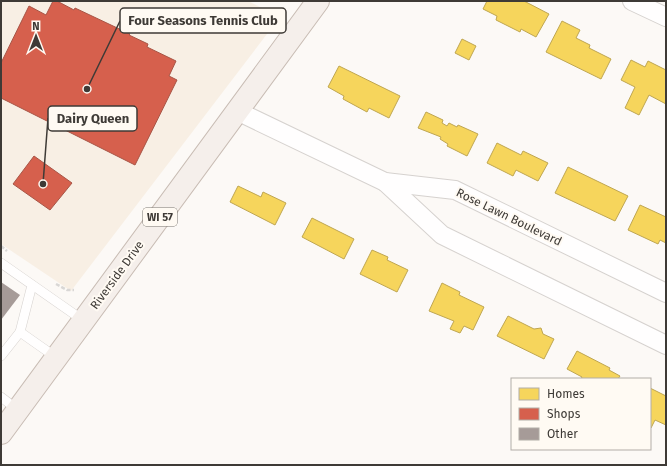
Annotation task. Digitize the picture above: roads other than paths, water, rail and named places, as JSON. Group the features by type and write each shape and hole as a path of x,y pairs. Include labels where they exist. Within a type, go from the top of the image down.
{"main road":[{"name":"Riverside Drive","path":"1,434 318,1"}],"street":[{"path":"632,1 666,17"},
{"name":"Rose Lawn Boulevard","path":"237,111 385,182 455,190 666,294"},
{"path":"385,182 442,235 666,345"}],"lane":[{"path":"1,263 84,321"},
{"path":"1,356 20,332 32,285"},
{"path":"20,332 57,358"},
{"path":"1,397 18,410"}],"place":[{"name":"Four Seasons Tennis Club","path":"87,89"},
{"name":"Dairy Queen","path":"43,184"}]}
